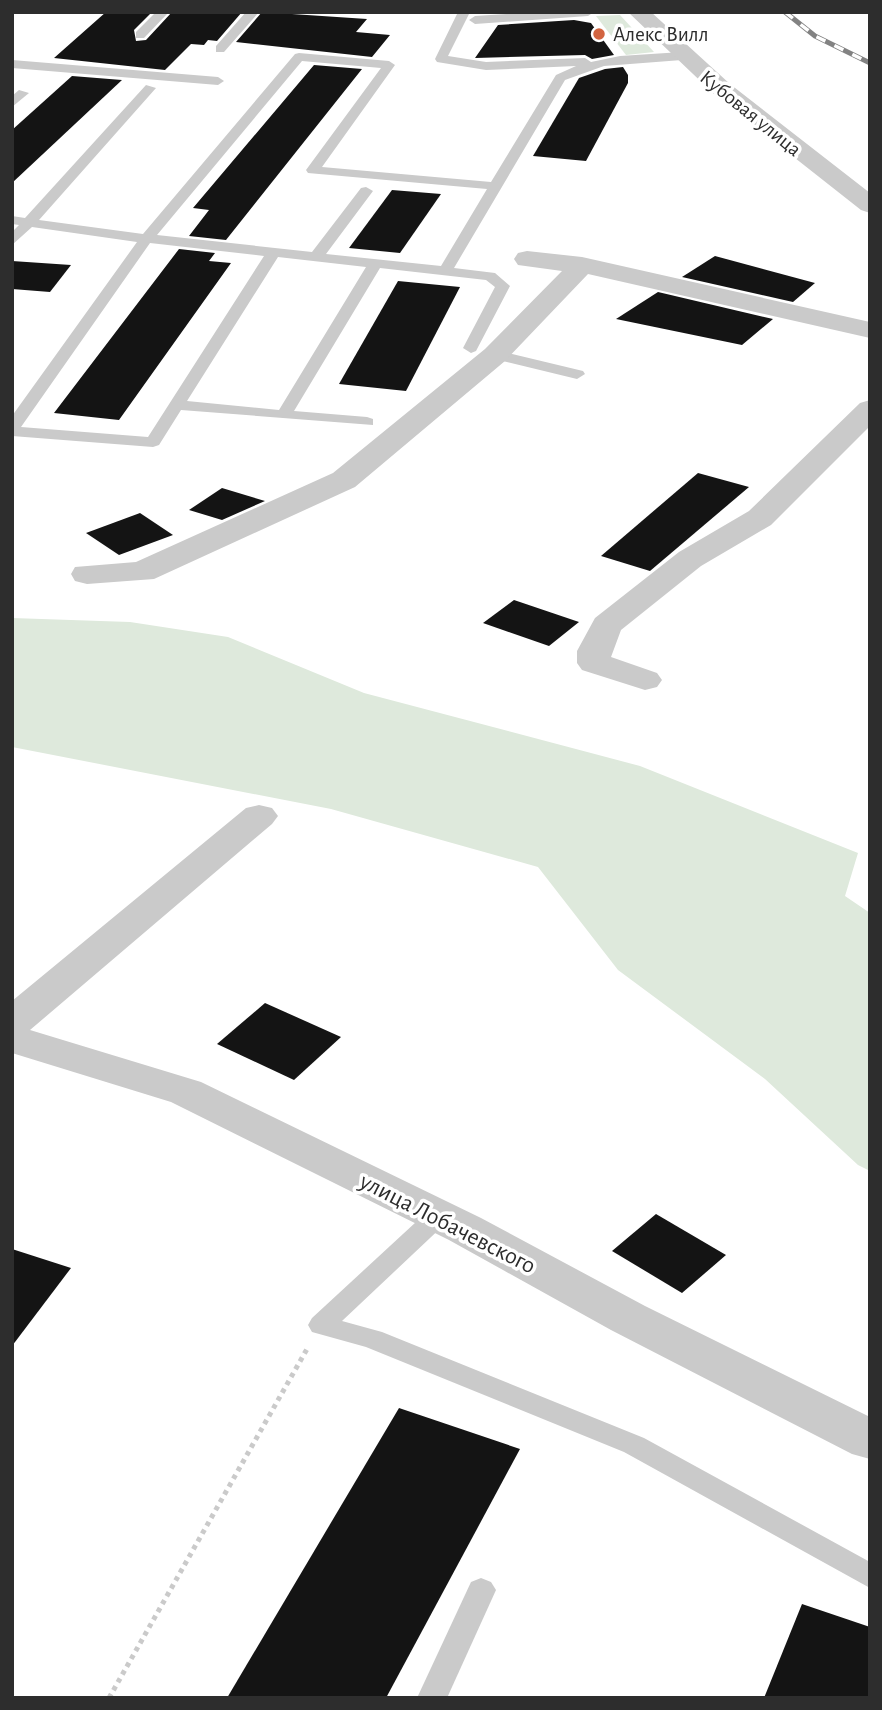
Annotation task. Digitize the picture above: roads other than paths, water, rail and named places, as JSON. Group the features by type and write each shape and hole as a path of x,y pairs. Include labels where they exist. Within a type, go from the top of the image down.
{"street":[{"name":"Кубовая улица","path":"639,12 682,56 738,105 870,205"},
{"path":"527,259 582,265 870,330"},
{"path":"87,574 142,572 344,480 483,351 582,265"},
{"path":"645,680 594,663 594,651 607,625 690,559 760,518 870,409"},
{"path":"12,1023 259,816"},
{"name":"улица Лобачевского","path":"12,1040 186,1092 438,1216 628,1318 870,1440"}],"lane":[{"path":"140,35 163,12"},
{"path":"220,50 253,12"},
{"path":"588,12 470,16 440,59 486,66 682,56"},
{"path":"274,252 153,442 12,429 147,238 299,57 389,65 313,170 495,187"},
{"path":"445,271 560,78 578,67 601,61"},
{"path":"12,64 218,81"},
{"path":"12,241 150,88"},
{"path":"316,257 366,191"},
{"path":"12,220 87,232 490,276 503,286 483,351 577,374"},
{"path":"284,415 376,263"},
{"path":"176,405 367,422"},
{"path":"438,1216 321,1325 373,1339 634,1445 870,1576"},
{"path":"432,1698 481,1590"}],"railway":[{"path":"785,12 815,36 870,63"}],"place":[{"name":"Алекс Вилл","path":"599,34"}]}
